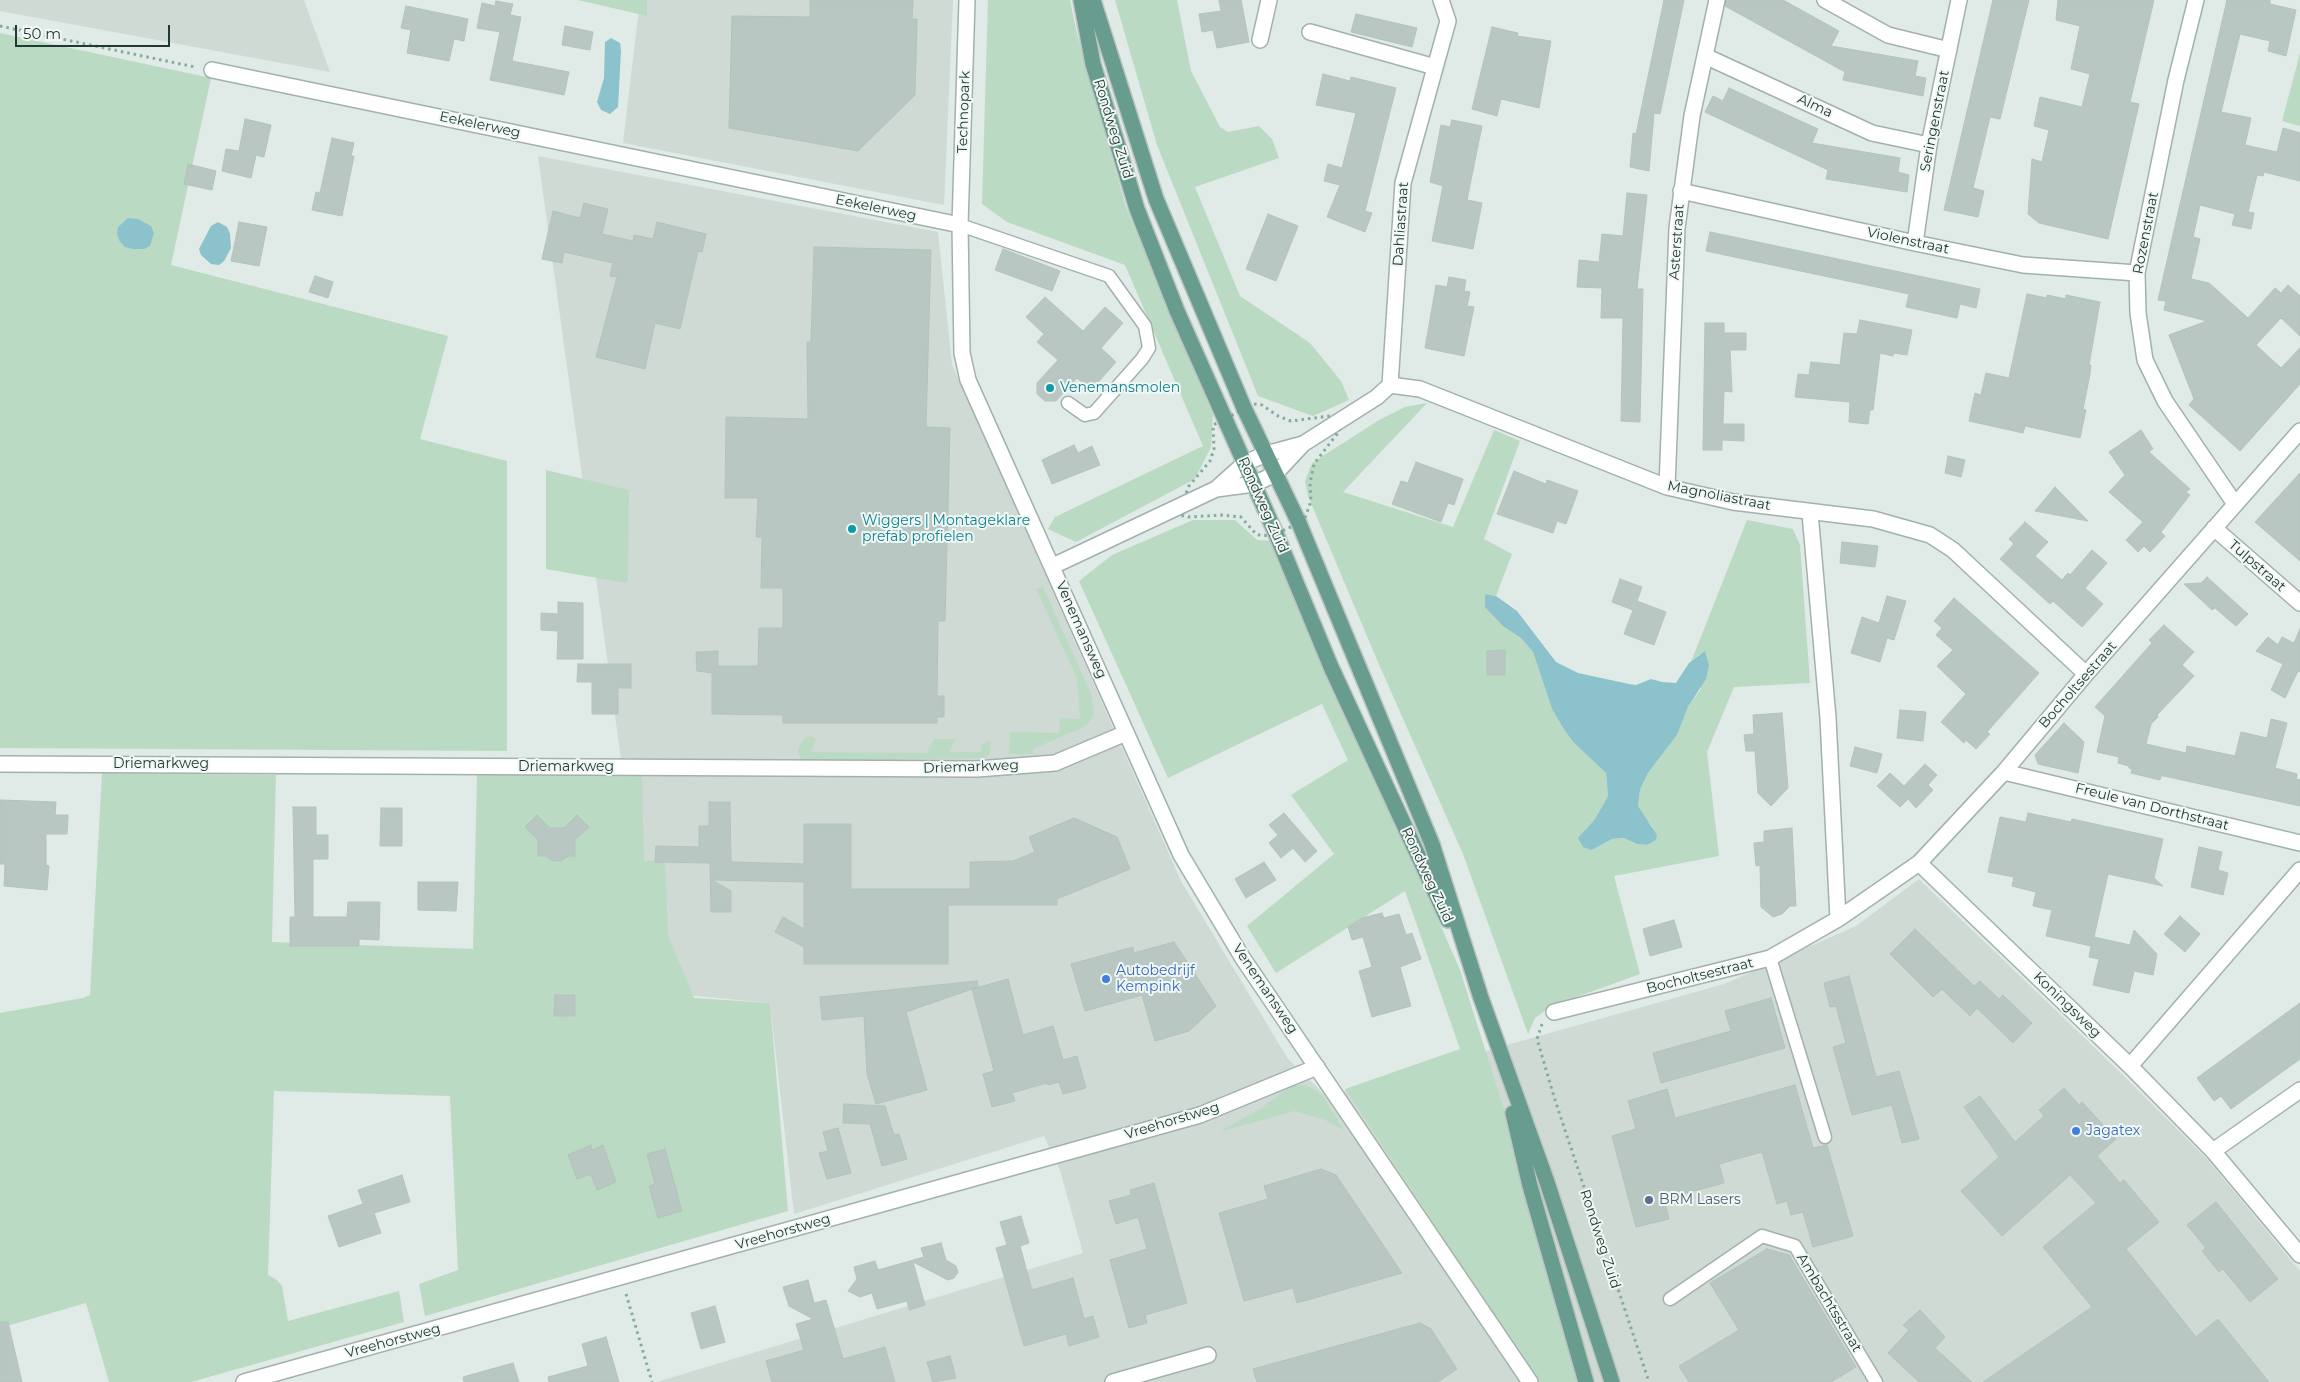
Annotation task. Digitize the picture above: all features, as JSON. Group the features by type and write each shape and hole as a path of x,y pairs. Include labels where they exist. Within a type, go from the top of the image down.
{"main road":[{"name":"Rondweg Zuid","path":"1081,0 1093,64 1137,209 1177,311 1276,534 1332,667 1451,926 1480,998 1547,1182 1612,1382"},
{"name":"Rondweg Zuid","path":"1093,0 1156,200 1244,408 1299,523 1432,844 1480,998"},
{"name":"Rondweg Zuid","path":"1498,1046 1530,1186 1586,1382"}],"street":[{"name":"Technopark","path":"960,225 967,0"},
{"path":"1260,40 1269,0"},
{"name":"Dahliastraat","path":"1390,385 1403,182 1448,21 1441,0"},
{"name":"Asterstraat","path":"1667,487 1677,228 1692,116 1717,0"},
{"path":"1825,0 1888,35 1949,50"},
{"name":"Seringenstraat","path":"1915,243 1929,145 1959,0"},
{"name":"Rozenstraat","path":"2196,0 2176,80 2137,273 2138,312 2145,360 2165,401 2235,504"},
{"path":"1310,32 1435,67"},
{"name":"Alma","path":"1705,56 1872,133 1929,145"},
{"name":"Eekelerweg","path":"212,70 960,225"},
{"name":"Violenstraat","path":"1681,191 2023,265 2137,273"},
{"name":"Venemansweg","path":"960,225 962,353 968,380 1181,854 1242,957 1530,1382"},
{"path":"1275,474 1303,444 1378,397 1390,385"},
{"name":"Magnoliastraat","path":"1390,385 1420,389 1667,487 1733,502 1873,519 1930,535 1953,550 2086,674"},
{"name":"Bocholtsestraat","path":"1554,1012 1770,958 1838,919 1919,863 2004,772 2086,674 2300,431"},
{"path":"1244,463 1266,454 1303,444"},
{"name":"Venemansweg","path":"1216,489 1244,463"},
{"name":"Venemansweg","path":"1053,566 1216,489 1254,484 1275,474"},
{"path":"1810,512 1828,718 1838,919"},
{"name":"Tulpstraat","path":"2214,528 2300,603"},
{"name":"Driemarkweg","path":"0,764 977,769 1055,763 1126,733"},
{"name":"Freule van Dorthstraat","path":"2004,772 2300,843"},
{"name":"Koningsweg","path":"1919,863 2130,1066 2213,1151 2300,1255"},
{"path":"2130,1066 2300,870"},
{"name":"Vreehorstweg","path":"244,1382 621,1278 1200,1114 1317,1067"},
{"path":"2213,1151 2300,1090"},
{"path":"1113,1382 1208,1355"}],"lane":[{"path":"960,225 1109,276 1145,326 1149,348 1142,360 1094,413 1085,415 1068,403"},
{"path":"1770,958 1825,1137"},
{"name":"Ambachtsstraat","path":"1670,1299 1762,1236 1795,1246 1876,1382"}],"path":[{"path":"0,26 212,70"},
{"path":"1244,408 1254,404 1262,405 1278,416 1291,421 1330,416 1346,417 1337,434 1314,464 1310,483 1311,500 1308,511 1299,523"},
{"path":"1167,512 1182,501 1189,486 1210,461 1214,449 1213,425 1224,418"},
{"path":"1167,512 1188,517 1223,515 1241,518 1256,534 1262,536 1276,534"},
{"name":"Rondweg Zuid","path":"1554,1012 1540,1026 1537,1039 1555,1100 1648,1382"},
{"path":"621,1278 652,1382"}],"shaded area":[{"path":"0,0 304,0 330,72 0,11"},
{"path":"640,0 953,0 944,205 623,143"},
{"path":"538,156 938,232 952,364 1181,881 1288,1059 1326,1096 1724,984 1856,926 1919,879 2122,1074 2207,1159 2300,1271 2300,1382 657,1382 1083,1253 1060,1170 1044,1136 794,1214 770,1003 653,992"}],"green space":[{"path":"578,0 647,0 647,16"},
{"path":"988,0 1070,0 1077,34 1126,207 1213,415 1211,447 1195,479 1076,542 1048,529 1055,517 1203,446 1125,265 1007,222 982,204"},
{"path":"1115,0 1177,0 1191,71 1220,127 1228,132 1259,126 1272,139 1279,158 1195,187 1240,296 1310,343 1341,381 1349,400 1313,416 1258,396 1157,145"},
{"path":"0,33 211,78 171,265 448,336 420,439 507,461 507,751 0,748"},
{"path":"2300,53 2300,126 2282,121"},
{"path":"1427,403 1343,492 1453,527 1494,430 1520,441 1484,539 1512,554 1496,596 1485,594 1506,627 1521,638 1533,652 1552,709 1563,728 1573,742 1606,773 1608,796 1595,819 1585,830 1592,850 1612,839 1624,838 1637,844 1647,845 1656,840 1652,826 1643,816 1638,806 1640,790 1648,773 1677,735 1688,707 1701,689 1700,654 1691,662 1747,520 1793,529 1800,545 1810,683 1734,687 1707,752 1719,856 1614,876 1640,974 1552,1006 1535,1018 1528,1034 1463,854 1377,660 1308,496 1305,481 1312,463 1379,420 1405,407"},
{"path":"546,470 629,490 628,580 625,583 546,569"},
{"path":"1193,520 1235,520 1257,540 1271,541 1304,612 1460,970 1524,1173 1578,1382 1538,1382 1345,1089 1460,1049 1405,891 1276,973 1247,926 1334,854 1291,795 1348,760 1322,704 1168,778 1079,581 1112,555"},
{"path":"1043,587 1091,694 1094,713 1090,722 1084,727 1033,749 1033,754 1009,754 1010,732 1059,733 1060,718 1080,719 1077,678 1036,589"},
{"path":"811,736 816,739 811,752 927,753 934,739 956,739 949,752 981,752 982,745 989,740 991,742 990,754 986,758 802,761 798,751 800,744 805,738"},
{"path":"102,773 276,775 272,942 473,949 477,774 642,776 644,861 665,861 668,935 694,998 770,1003 788,1211 425,1316 419,1284 458,1270 450,1096 274,1091 268,1275 277,1280 282,1286 288,1321 399,1291 404,1322 191,1382 109,1382 86,1303 0,1328 0,1013 83,998 90,995"},
{"path":"1303,1085 1312,1088 1322,1095 1344,1130 1325,1120 1295,1111 1219,1132 1260,1109 1291,1086"}],"water":[{"path":"611,38 620,43 621,51 618,107 610,114 601,110 597,102 604,78 605,42"},
{"path":"128,218 138,219 151,226 154,233 150,246 144,249 133,249 125,247 120,242 117,234 118,227"},
{"path":"218,222 227,227 230,234 231,248 224,261 219,265 211,264 201,255 199,249 211,226"},
{"path":"1485,594 1496,596 1517,611 1556,662 1578,673 1636,685 1651,679 1676,683 1689,663 1705,651 1709,665 1706,679 1688,707 1677,735 1648,773 1640,790 1638,806 1657,835 1656,840 1647,845 1637,844 1624,838 1612,839 1592,850 1583,847 1578,838 1595,819 1608,796 1606,773 1573,742 1563,728 1552,709 1533,652 1521,638 1503,626 1485,607"}],"building":[{"path":"810,0 913,0 912,19 917,19 915,95 858,151 729,128 732,16 810,17"},
{"path":"1219,0 1241,0 1249,42 1217,48 1213,30 1202,32 1199,14 1221,11"},
{"path":"1664,0 1684,0 1660,114 1654,113 1649,171 1630,167 1633,133 1636,134"},
{"path":"1726,0 1783,0 1839,31 1831,46 1918,61 1915,76 1926,78 1923,96 1843,80 1845,72 1725,6"},
{"path":"1993,0 2029,0 2000,119 1990,117 1973,188 1984,191 1978,217 1944,210"},
{"path":"2058,0 2154,0 2130,102 2139,104 2108,239 2039,223 2028,214 2032,159 2042,162 2049,130 2034,126 2040,97 2082,107 2090,74 2071,69 2080,26 2056,20"},
{"path":"2227,0 2270,0 2270,4 2296,10 2286,56 2268,51 2270,41 2240,34 2221,112 2251,118 2245,145 2277,152 2283,128 2300,133 2300,181 2264,172 2263,176 2257,175 2248,212 2254,213 2251,229 2232,225 2235,214 2200,205 2193,237 2200,239 2191,279 2209,283 2248,318 2275,288 2281,293 2288,285 2300,296 2300,336 2281,318 2256,345 2281,368 2300,348 2300,384 2240,451 2189,405 2194,399 2169,335 2207,321 2164,310 2166,301 2158,300"},
{"path":"496,1 513,4 510,15 521,17 512,61 569,72 564,95 490,80 500,32 477,28 482,3 495,6"},
{"path":"406,6 468,19 464,41 454,39 449,61 407,53 411,30 401,28"},
{"path":"1356,14 1417,28 1412,47 1351,32"},
{"path":"565,26 593,32 590,50 562,45"},
{"path":"1492,27 1518,33 1517,36 1551,41 1539,108 1501,99 1497,116 1472,109"},
{"path":"1323,74 1350,81 1351,77 1396,88 1365,211 1372,213 1365,232 1327,217 1340,185 1324,181 1328,164 1342,168 1356,113 1316,105"},
{"path":"1729,88 1818,129 1812,143 1900,158 1898,172 1909,175 1907,192 1826,179 1828,170 1705,112 1713,96 1723,101"},
{"path":"245,119 271,125 264,157 256,155 251,178 222,171 226,149 239,151"},
{"path":"1452,120 1482,126 1467,200 1482,203 1473,249 1432,241 1443,186 1430,182 1441,125 1450,127"},
{"path":"332,138 354,143 351,156 354,156 342,216 312,210 316,192 320,193"},
{"path":"188,164 216,171 212,190 184,184"},
{"path":"1627,193 1647,195 1637,289 1643,289 1640,422 1621,421 1623,318 1601,318 1602,288 1577,287 1579,260 1599,262 1602,234 1623,236"},
{"path":"584,203 608,209 602,234 633,241 634,235 653,239 657,222 706,234 702,252 698,251 680,329 655,323 645,369 596,357 617,277 610,276 613,263 564,252 562,263 542,259 553,211 580,218"},
{"path":"1268,214 1298,226 1276,281 1246,269"},
{"path":"239,222 267,227 259,266 231,261"},
{"path":"1710,232 1980,289 1976,308 1960,304 1957,318 1906,307 1909,294 1706,251"},
{"name":"Wiggers | Montageklare prefab profielen","path":"814,247 931,250 926,427 950,428 945,621 938,621 937,696 944,696 944,717 937,717 937,723 783,723 783,715 712,714 712,673 697,671 696,652 718,651 718,666 758,666 759,628 783,628 783,588 761,588 762,537 756,537 758,498 725,498 726,417 808,419 807,342 811,342"},
{"path":"1003,249 1060,271 1052,291 995,270"},
{"path":"315,276 333,282 328,298 309,292"},
{"path":"1449,277 1466,280 1464,291 1470,292 1467,306 1474,307 1464,356 1425,348 1436,285 1447,287"},
{"path":"2027,294 2047,298 2047,295 2066,299 2066,295 2100,302 2083,409 2086,410 2080,438 2025,426 2023,433 1969,421 1975,393 1981,395 1986,373 2009,378"},
{"path":"1045,297 1083,331 1105,307 1123,323 1101,348 1116,362 1091,390 1077,378 1056,401 1045,401 1037,394 1037,383 1058,360 1037,342 1044,334 1026,317"},
{"path":"1860,320 1912,330 1907,355 1894,353 1893,356 1880,353 1873,410 1870,410 1868,424 1849,422 1850,402 1795,397 1798,374 1809,375 1811,362 1840,365 1844,333 1857,334"},
{"path":"1705,323 1724,323 1724,333 1746,333 1746,350 1730,350 1732,392 1724,391 1723,424 1744,424 1744,441 1722,440 1722,450 1703,450"},
{"path":"2141,430 2153,449 2149,452 2190,489 2186,492 2190,495 2161,532 2165,536 2150,552 2144,546 2138,552 2126,540 2143,522 2109,492 2125,475 2109,452"},
{"path":"1074,445 1078,453 1092,446 1100,465 1052,484 1042,460"},
{"path":"1948,456 1965,460 1961,477 1945,473"},
{"path":"1416,462 1463,479 1454,505 1448,503 1441,522 1392,504 1401,481 1408,483"},
{"path":"1514,471 1546,484 1547,480 1578,491 1566,524 1557,521 1553,533 1497,514"},
{"path":"2300,473 2300,561 2255,522"},
{"path":"2055,487 2088,521 2035,511"},
{"path":"2025,522 2048,542 2035,556 2062,580 2068,573 2070,575 2092,550 2107,563 2085,588 2103,604 2082,627 2053,601 2050,604 2000,559 2014,544 2009,539"},
{"path":"1842,542 1878,546 1875,567 1840,563"},
{"path":"2207,577 2248,614 2236,626 2215,608 2212,610 2184,584 2201,583"},
{"path":"1620,579 1642,587 1637,601 1666,612 1654,645 1624,634 1633,610 1612,602"},
{"path":"1887,596 1906,601 1894,640 1887,638 1880,662 1851,653 1862,617 1879,623"},
{"path":"1954,598 2039,673 1987,732 1990,734 1976,749 1966,740 1964,743 1941,722 1966,694 1937,666 1953,650 1936,635 1942,628 1934,621"},
{"path":"558,602 583,603 583,659 557,659 558,631 541,630 541,613 558,614"},
{"path":"2164,625 2194,652 2182,665 2194,676 2157,715 2158,717 2151,724 2146,744 2186,753 2187,746 2235,756 2241,732 2267,738 2271,719 2287,723 2275,768 2297,774 2296,779 2300,780 2300,806 2164,776 2161,776 2160,780 2131,773 2132,769 2129,766 2118,763 2119,757 2097,752 2105,716 2095,707 2152,643 2149,640"},
{"path":"2300,629 2300,672 2298,671 2285,698 2271,690 2283,664 2256,651 2268,637 2278,645 2282,637 2294,643"},
{"path":"1505,650 1505,675 1487,675 1487,651"},
{"path":"578,664 631,664 631,688 618,688 618,714 592,714 592,682 577,682"},
{"path":"1900,710 1926,712 1923,741 1897,738"},
{"path":"1782,713 1788,788 1771,806 1758,793 1755,751 1746,751 1744,735 1754,734 1753,715"},
{"path":"2064,723 2084,742 2078,773 2038,764 2035,755"},
{"path":"1855,747 1882,754 1877,773 1850,766"},
{"path":"1925,764 1937,775 1928,785 1933,790 1916,808 1908,799 1900,807 1877,786 1890,773 1904,786"},
{"path":"0,800 56,802 55,815 68,815 67,834 46,834 46,865 49,866 47,890 4,886 5,864 0,864"},
{"path":"709,802 730,802 731,862 804,864 804,824 851,824 851,889 970,889 970,862 1013,861 1035,852 1029,837 1074,818 1117,837 1130,869 1057,899 1057,905 948,905 948,964 804,964 804,947 775,932 783,917 804,929 804,882 712,880 731,891 731,912 711,912 710,863 655,862 656,846 699,847 699,826 709,826"},
{"path":"293,807 316,807 316,835 328,835 328,859 313,859 313,917 347,917 348,902 380,902 379,940 359,939 359,946 290,946 290,917 295,917"},
{"path":"381,808 402,808 402,846 380,846"},
{"path":"1284,813 1317,851 1305,862 1293,848 1281,858 1269,843 1278,835 1269,825"},
{"path":"2028,813 2071,822 2072,819 2163,839 2154,878 2163,886 2108,874 2094,937 2130,945 2134,930 2157,954 2153,975 2134,971 2129,993 2093,985 2099,959 2089,957 2091,946 2046,936 2052,910 2033,906 2036,892 2012,886 2014,877 1988,872 2000,817 2026,822"},
{"path":"537,815 550,828 564,828 577,815 589,827 575,840 575,856 569,856 560,861 553,861 546,856 538,856 538,840 525,827"},
{"path":"1792,828 1796,906 1790,906 1782,914 1773,917 1761,907 1760,865 1756,866 1754,843 1764,842 1764,831"},
{"path":"2199,847 2222,852 2218,870 2228,873 2223,895 2191,887"},
{"path":"1264,862 1276,880 1246,898 1235,879"},
{"path":"418,882 458,882 456,911 418,910"},
{"path":"1382,913 1384,918 1399,914 1406,935 1412,933 1421,959 1400,967 1411,1006 1372,1017 1359,971 1372,967 1363,937 1352,940 1348,927 1362,918"},
{"path":"2180,916 2200,934 2185,952 2164,934"},
{"path":"1674,920 1682,947 1650,956 1643,929"},
{"path":"1915,929 1974,986 1980,981 1999,999 2003,995 2032,1023 2013,1043 1977,1008 1970,1016 1942,989 1933,997 1890,954"},
{"path":"1174,942 1216,1006 1189,1031 1155,1041 1142,995 1085,1011 1071,964 1133,947 1134,953"},
{"path":"1849,976 1876,1077 1899,1071 1919,1139 1902,1143 1892,1105 1852,1115 1833,1047 1846,1043 1836,1006 1830,1007 1824,983"},
{"path":"1008,979 1023,1035 1053,1026 1063,1060 1077,1056 1086,1088 1063,1094 1059,1082 1048,1085 1047,1083 1012,1093 1015,1101 992,1107 983,1074 994,1071 972,989"},
{"path":"977,981 978,987 906,1012 927,1090 876,1104 867,1074 864,1016 822,1020 820,997"},
{"path":"555,995 575,995 575,1016 554,1016"},
{"path":"1771,998 1785,1048 1661,1083 1653,1053 1731,1031 1725,1011"},
{"path":"2300,1003 2300,1059 2231,1109 2221,1096 2214,1101 2197,1078"},
{"path":"1795,1085 1813,1148 1827,1145 1853,1236 1813,1247 1803,1212 1791,1215 1787,1201 1777,1204 1762,1152 1719,1164 1724,1183 1664,1199 1669,1219 1636,1227 1612,1136 1636,1129 1628,1101 1667,1089 1675,1118"},
{"path":"2064,1088 2079,1105 2082,1102 2116,1139 2097,1156 2120,1183 2124,1180 2159,1222 2126,1249 2196,1337 2218,1319 2269,1382 1983,1382 2092,1307 2043,1247 2096,1203 2070,1175 2002,1236 1961,1191 1999,1157 1964,1107 1980,1096 2015,1142 2044,1116 2039,1110"},
{"path":"844,1104 885,1106 894,1135 899,1134 907,1159 882,1166 870,1124 843,1123"},
{"path":"838,1128 851,1173 827,1179 819,1153 828,1151 823,1132"},
{"path":"591,1145 592,1150 603,1145 616,1182 597,1190 591,1174 577,1179 568,1155"},
{"path":"665,1149 682,1211 658,1218 649,1186 655,1184 647,1154"},
{"path":"1321,1169 1336,1175 1402,1273 1297,1303 1293,1288 1244,1301 1219,1213 1268,1199 1264,1186"},
{"path":"402,1175 410,1202 374,1213 381,1233 339,1247 328,1216 363,1204 358,1190"},
{"path":"1154,1183 1187,1303 1145,1315 1147,1323 1129,1328 1110,1260 1147,1249 1138,1217 1116,1224 1109,1201 1131,1195 1130,1190"},
{"path":"2216,1202 2278,1279 2250,1302 2223,1269 2219,1272 2202,1251 2206,1248 2187,1225"},
{"path":"1021,1216 1029,1243 1020,1246 1032,1290 1073,1278 1084,1319 1093,1316 1099,1337 1069,1346 1066,1334 1024,1346 996,1248 1007,1245 1000,1222"},
{"path":"941,1243 946,1260 956,1266 958,1272 954,1278 948,1280 913,1262 925,1305 909,1310 907,1301 877,1309 872,1293 860,1297 848,1291 857,1279 854,1267 875,1261 878,1270 924,1257 921,1248"},
{"path":"1767,1249 1789,1255 1856,1367 1831,1382 1689,1382 1679,1366 1739,1330 1710,1283"},
{"path":"808,1280 814,1303 826,1300 843,1359 885,1347 895,1382 772,1382 766,1361 804,1350 796,1324 813,1319 789,1306 783,1287"},
{"path":"715,1306 725,1342 701,1349 691,1313"},
{"path":"1920,1310 1945,1337 1935,1348 1972,1382 1919,1382 1888,1353 1909,1330 1903,1325"},
{"path":"0,1322 8,1322 22,1382 0,1382"},
{"path":"1420,1323 1431,1329 1457,1369 1438,1382 1257,1382 1253,1369"},
{"path":"606,1337 619,1382 549,1382 548,1377 588,1366 582,1344"},
{"path":"950,1356 956,1378 933,1382 927,1362"},
{"path":"513,1363 519,1382 464,1382 463,1377"}],"place":[{"name":"Venemansmolen","path":"1050,388"},
{"name":"Wiggers | Montageklare prefab profielen","path":"852,529"},
{"name":"Autobedrijf Kempink","path":"1106,979"},
{"name":"Jagatex","path":"2076,1131"},
{"name":"BRM Lasers","path":"1649,1200"}]}
